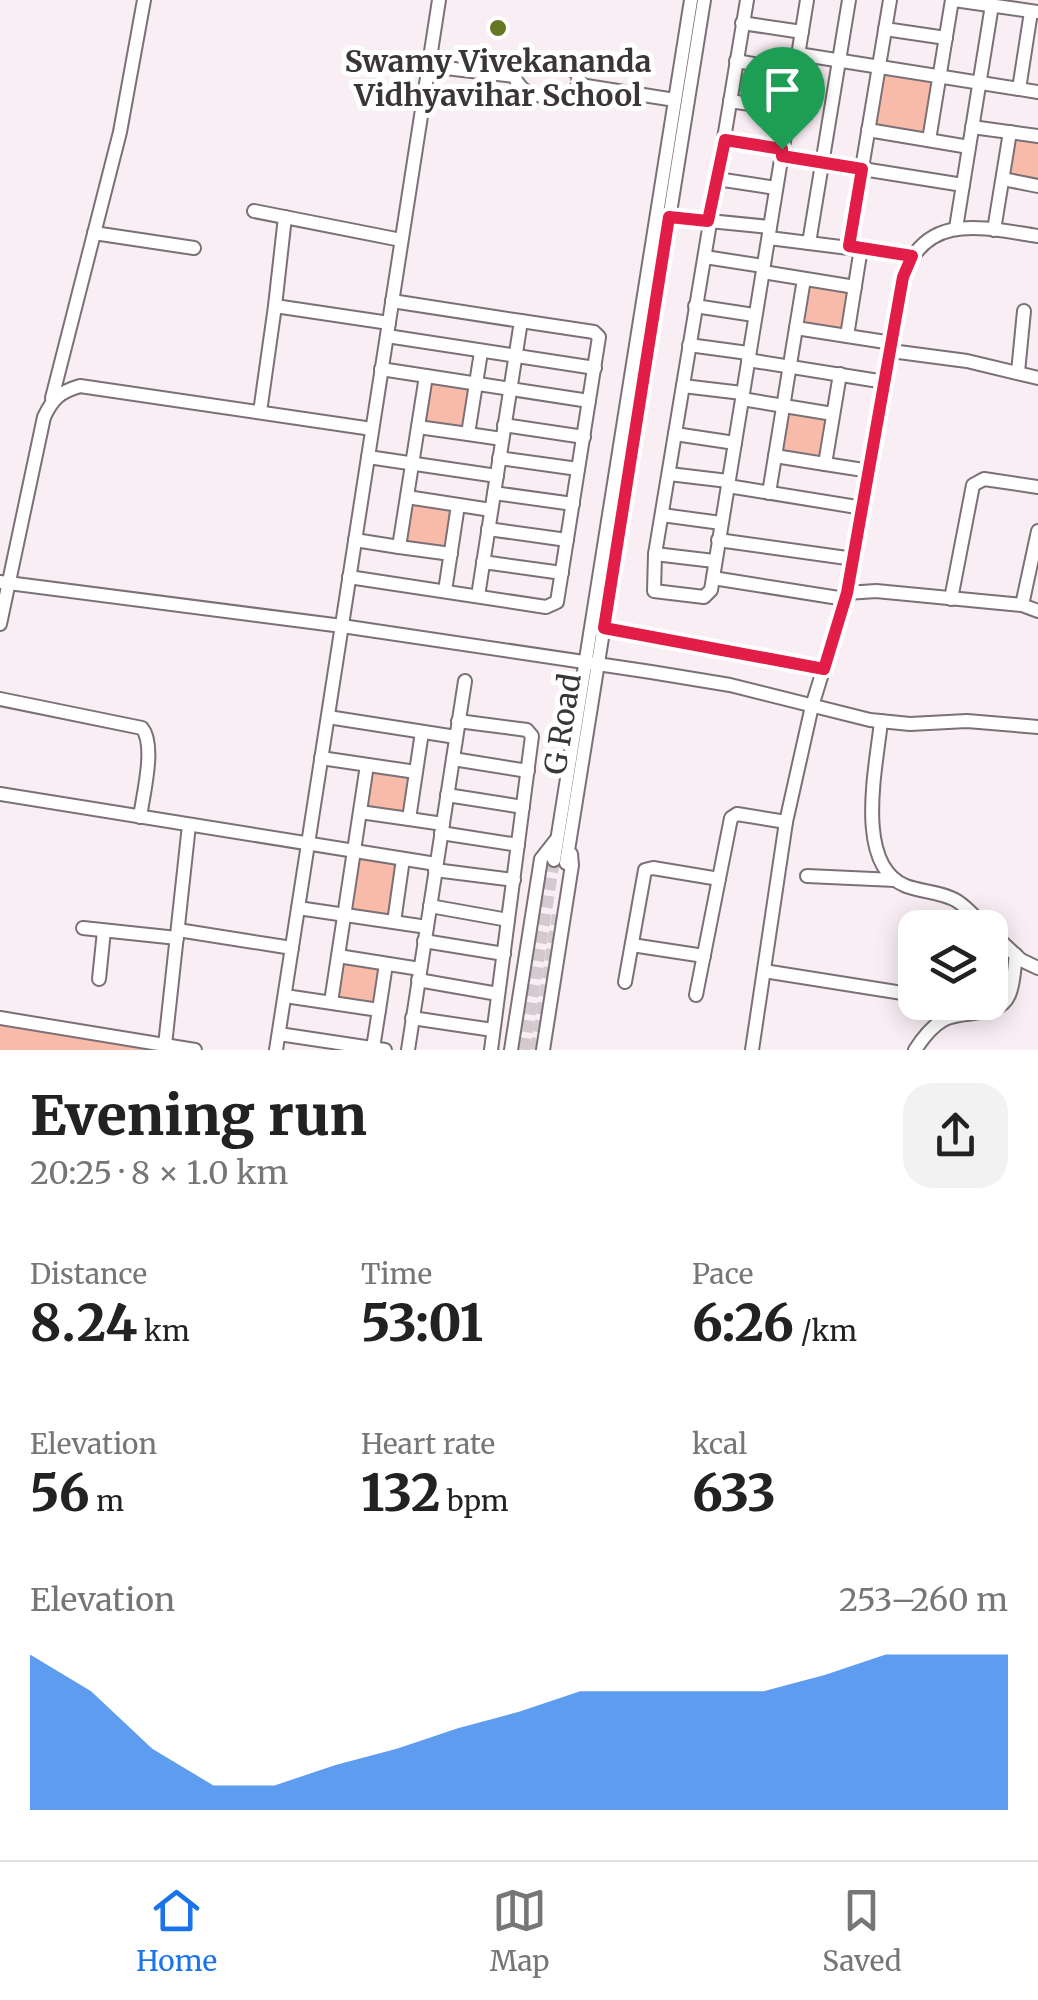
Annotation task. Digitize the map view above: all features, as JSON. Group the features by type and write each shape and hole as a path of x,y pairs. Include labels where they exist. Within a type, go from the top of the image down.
{"street":[{"path":"0,624 5,583 44,417 52,401 128,98 144,0"},
{"path":"276,1050 438,0"},
{"name":"G Road","path":"560,861 692,0"},
{"name":"G Road","path":"591,664 604,628 704,0"},
{"path":"747,0 655,554 654,591 704,597 711,590 807,0"},
{"path":"809,243 849,0"},
{"path":"846,336 855,287 862,169 890,0"},
{"path":"929,140 953,0 1035,12 1032,52 1019,89"},
{"path":"956,228 992,5"},
{"path":"742,23 802,32"},
{"path":"885,28 946,38"},
{"path":"798,54 1038,92"},
{"path":"736,61 796,70"},
{"path":"514,76 521,66 530,64 562,66 577,73 580,85"},
{"path":"428,66 514,76"},
{"path":"514,76 531,95 567,97 580,85"},
{"path":"580,85 675,100"},
{"path":"730,101 789,110"},
{"path":"972,127 1038,136"},
{"path":"868,130 969,146"},
{"path":"994,230 1010,132"},
{"path":"725,140 822,163 963,185"},
{"path":"717,179 776,188"},
{"path":"1003,179 1038,186"},
{"path":"254,211 402,240"},
{"path":"260,412 285,217"},
{"path":"669,217 708,221 809,243 912,256"},
{"path":"752,1050 786,822 812,706 854,559 903,277 922,244 956,228 1038,236"},
{"path":"94,233 194,248"},
{"path":"705,257 855,287"},
{"path":"769,493 804,279"},
{"path":"349,577 552,606 562,573 595,368 597,334 392,302"},
{"path":"275,306 481,352 595,368"},
{"path":"695,306 754,315"},
{"path":"1018,372 1024,311"},
{"path":"478,596 520,321"},
{"path":"796,328 967,360 1038,378"},
{"path":"688,345 885,382"},
{"path":"468,434 481,352"},
{"path":"382,369 589,401"},
{"path":"825,464 840,374"},
{"path":"399,547 426,376"},
{"path":"52,401 62,392 80,386 372,429"},
{"path":"683,386 833,414"},
{"path":"418,426 468,434 584,437"},
{"path":"675,434 734,443"},
{"path":"775,456 870,471"},
{"path":"368,457 496,476"},
{"path":"499,458 578,469"},
{"path":"669,474 863,508"},
{"path":"950,599 977,480 1038,487"},
{"path":"494,492 573,504"},
{"path":"407,497 491,510"},
{"path":"445,591 458,505"},
{"path":"662,515 721,523"},
{"path":"488,529 567,540"},
{"path":"1022,606 1038,531"},
{"path":"355,540 451,554"},
{"path":"718,540 854,559"},
{"path":"655,554 714,561"},
{"path":"483,562 562,573"},
{"path":"712,578 846,596 876,591 1022,606 1038,611"},
{"path":"5,583 342,626 730,685 881,721 967,721 1038,727"},
{"path":"604,628 824,669"},
{"path":"408,1050 465,682"},
{"path":"0,699 142,728 149,746 140,817"},
{"path":"328,718 456,737"},
{"path":"458,720 527,730 532,736 491,1050"},
{"path":"881,721 870,833 895,880"},
{"path":"408,819 422,732"},
{"path":"321,758 416,772"},
{"path":"453,759 528,771"},
{"path":"331,1002 367,765"},
{"path":"0,794 514,880"},
{"path":"447,795 523,808"},
{"path":"360,812 518,845"},
{"path":"696,995 729,822 733,816 786,822"},
{"path":"165,1045 189,825"},
{"path":"511,1050 541,858 564,840 572,865 544,1050"},
{"path":"394,922 403,859"},
{"path":"625,982 646,870 718,878"},
{"path":"807,876 895,880 960,902 968,910"},
{"path":"430,906 508,920"},
{"path":"298,908 394,922 504,954"},
{"path":"84,928 292,948"},
{"path":"99,979 104,930"},
{"path":"632,945 704,956"},
{"path":"1008,948 1038,968"},
{"path":"915,1050 942,1021 1004,1004 1016,955"},
{"path":"338,956 386,964 498,994"},
{"path":"279,1034 378,1049 378,1010 386,964"},
{"path":"764,971 898,992"},
{"path":"284,996 378,1010"},
{"path":"0,1018 195,1050"},
{"path":"412,1018 494,1030"}],"shaded area":[{"path":"882,75 932,82 925,133 875,126"},
{"path":"1016,137 1038,140 1038,178 1011,174"},
{"path":"810,287 848,292 842,330 805,325"},
{"path":"429,380 471,386 464,430 422,424"},
{"path":"788,412 826,418 821,455 783,450"},
{"path":"410,500 452,507 446,551 403,545"},
{"path":"372,769 412,776 405,816 364,808"},
{"path":"356,858 398,864 390,916 348,910"},
{"path":"339,960 380,967 374,1004 333,997"},
{"path":"0,1022 169,1050 0,1050"}],"tunnel":[{"path":"524,1050 554,860"},
{"path":"536,1050 558,915"}],"place":[{"name":"Swamy Vivekananda Vidhyavihar School","path":"498,28"}],"route":[{"path":"725,140 782,149 782,156 862,169 849,246 912,256 903,277 847,593 824,669 604,628 669,217 708,221 725,140"}]}
